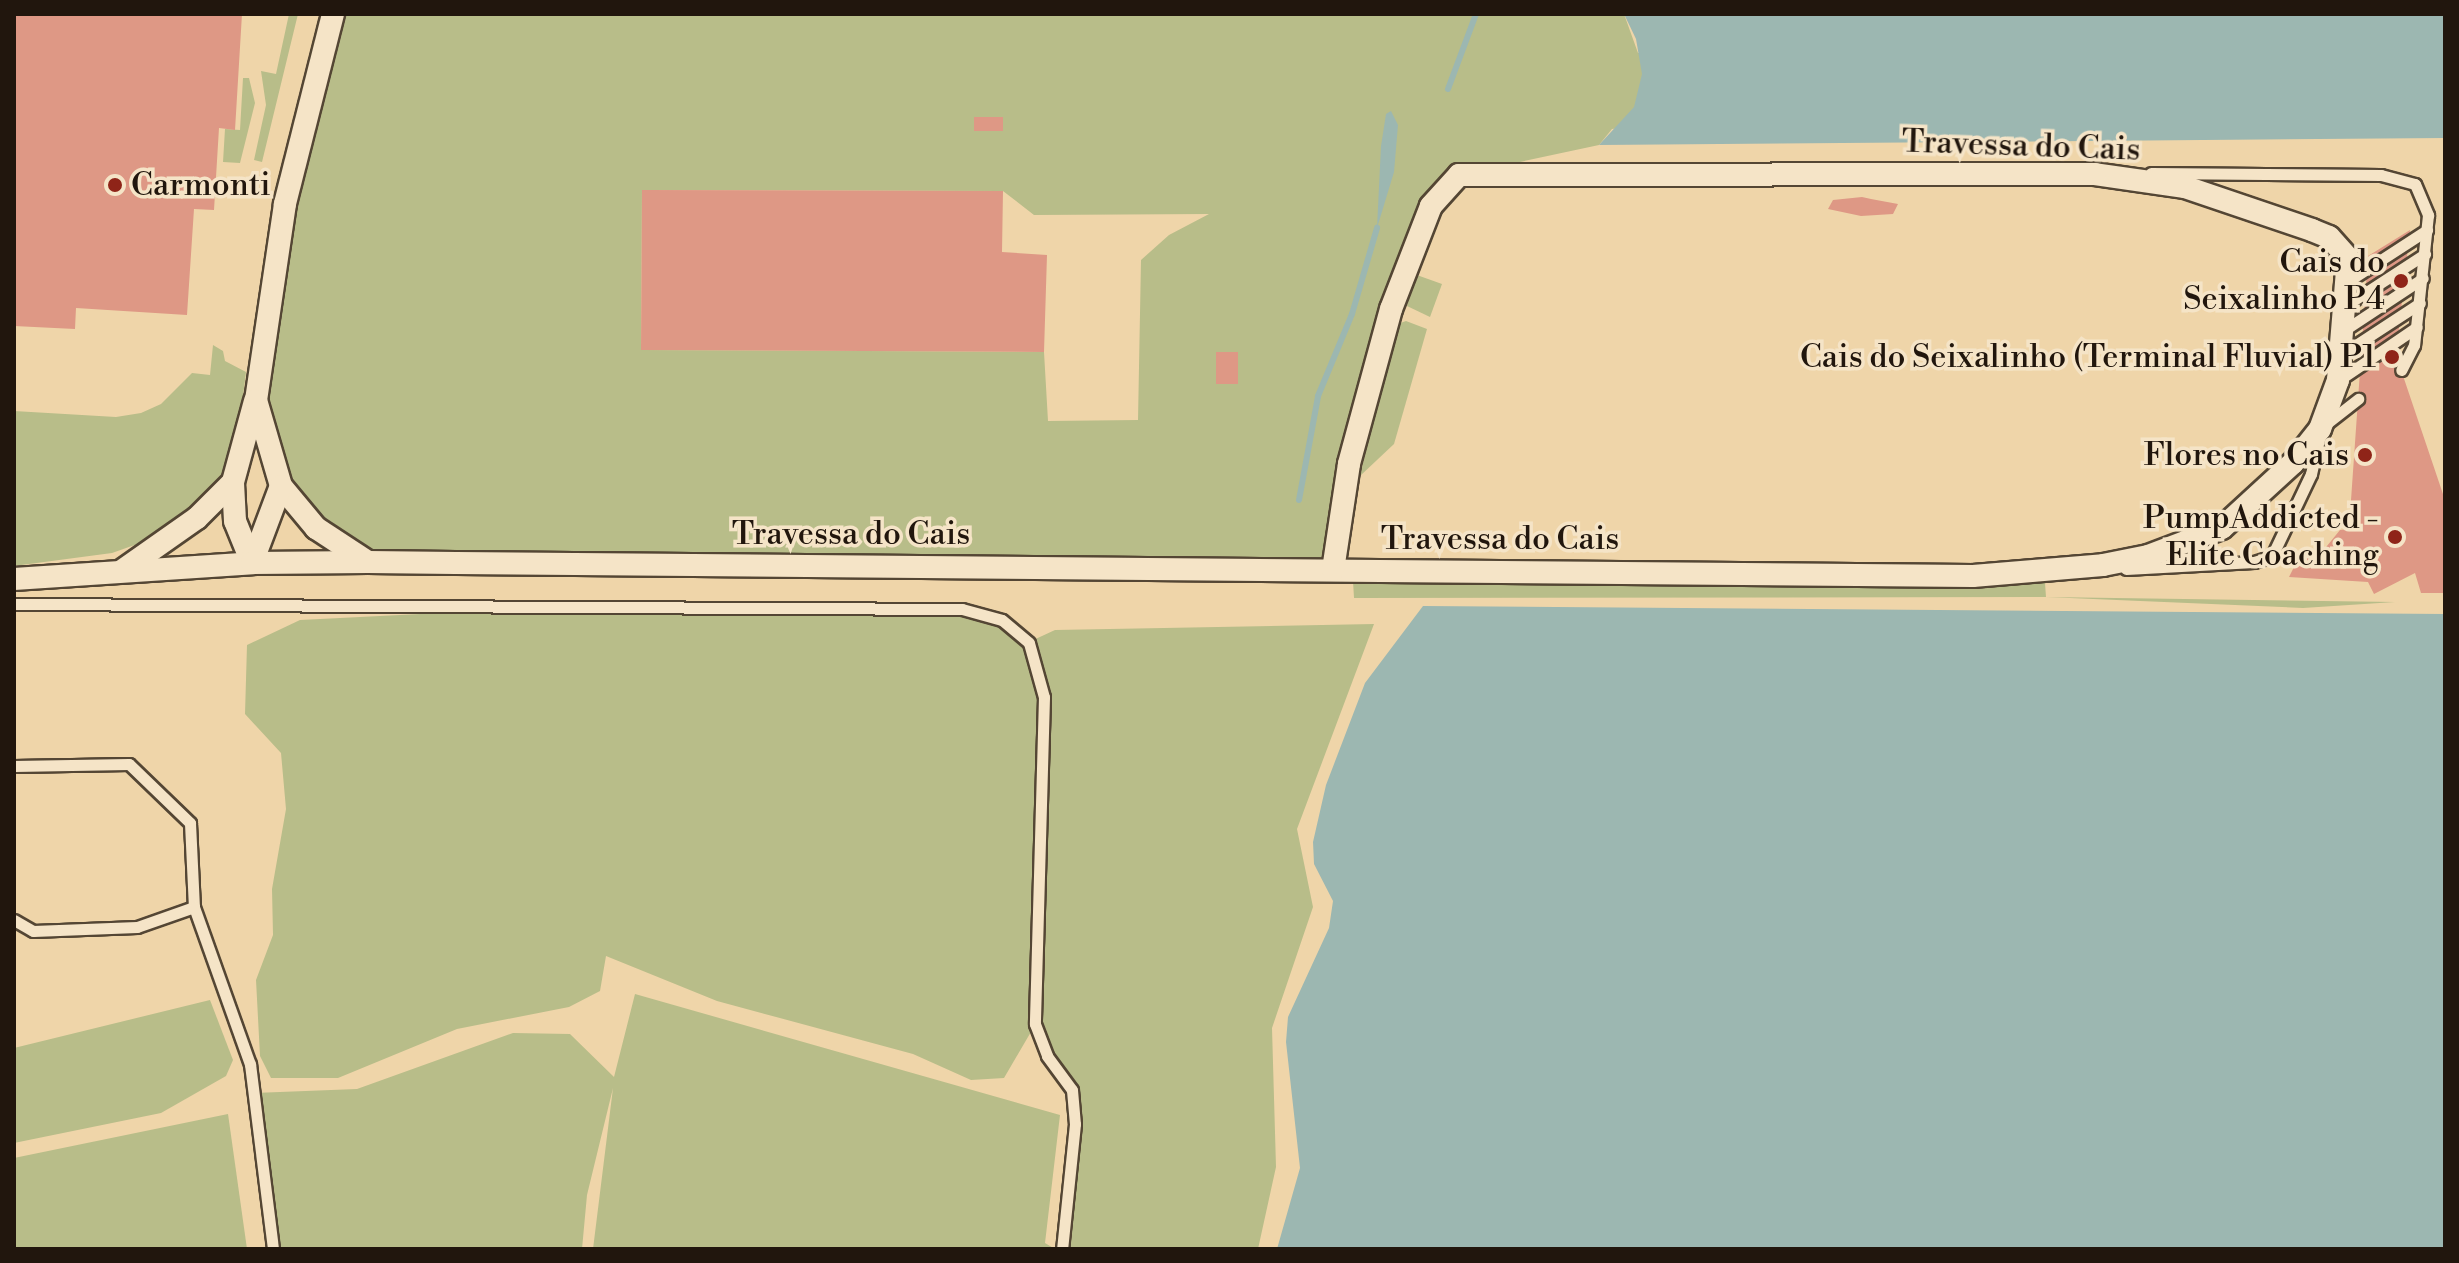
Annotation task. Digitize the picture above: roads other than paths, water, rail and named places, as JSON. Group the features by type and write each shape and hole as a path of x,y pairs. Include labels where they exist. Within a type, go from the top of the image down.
{"street":[{"path":"252,563 235,521 233,482 256,400 285,204 333,14"},
{"name":"Travessa do Cais","path":"14,579 252,563 368,562 1333,570 2034,575 2148,556 2222,528 2293,463 2320,429 2338,380 2350,280 2342,248 2312,230 2185,187 2095,174 1459,175 1431,206 1391,309 1349,464 1333,570"},
{"path":"256,400 281,486 316,528 368,562"},
{"path":"122,570 197,518 233,482"},
{"path":"252,563 281,486"}],"lane":[{"path":"2095,174 2402,178 2425,198 2427,230 2417,327 2409,361 2401,370"},
{"path":"2350,280 2427,230"},
{"path":"2348,304 2425,254"},
{"path":"2346,329 2423,278"},
{"path":"2342,354 2420,303"},
{"path":"2338,380 2417,327"},
{"path":"2034,575 2254,562 2272,556 2311,474 2320,429 2358,399"},
{"path":"14,604 962,609 1002,620 1029,643 1044,697 1035,1024 1047,1056 1072,1090 1075,1124 1062,1249"},
{"path":"14,766 129,764 190,823 194,907 250,1064 273,1249"},
{"path":"14,920 33,931 137,927 194,907"}],"water":[{"path":"1624,14 2445,14 2445,138 1599,145 1634,107 1642,74 1636,39"},
{"path":"1391,111 1398,125 1394,172 1377,228 1381,146 1386,114"},
{"path":"1423,606 2445,614 2445,1249 1277,1249 1300,1168 1286,1042 1288,1017 1329,928 1333,901 1314,864 1313,842 1326,785 1365,683"}],"waterway":[{"path":"1448,89 1476,14"},
{"path":"1299,500 1318,396 1352,314 1377,228"}],"place":[{"name":"Carmonti","path":"115,185"},
{"name":"Cais do Seixalinho P4","path":"2401,281"},
{"name":"Cais do Seixalinho (Terminal Fluvial) P1","path":"2392,357"},
{"name":"Flores no Cais","path":"2365,455"},
{"name":"PumpAddicted - Elite Coaching","path":"2395,537"}]}
